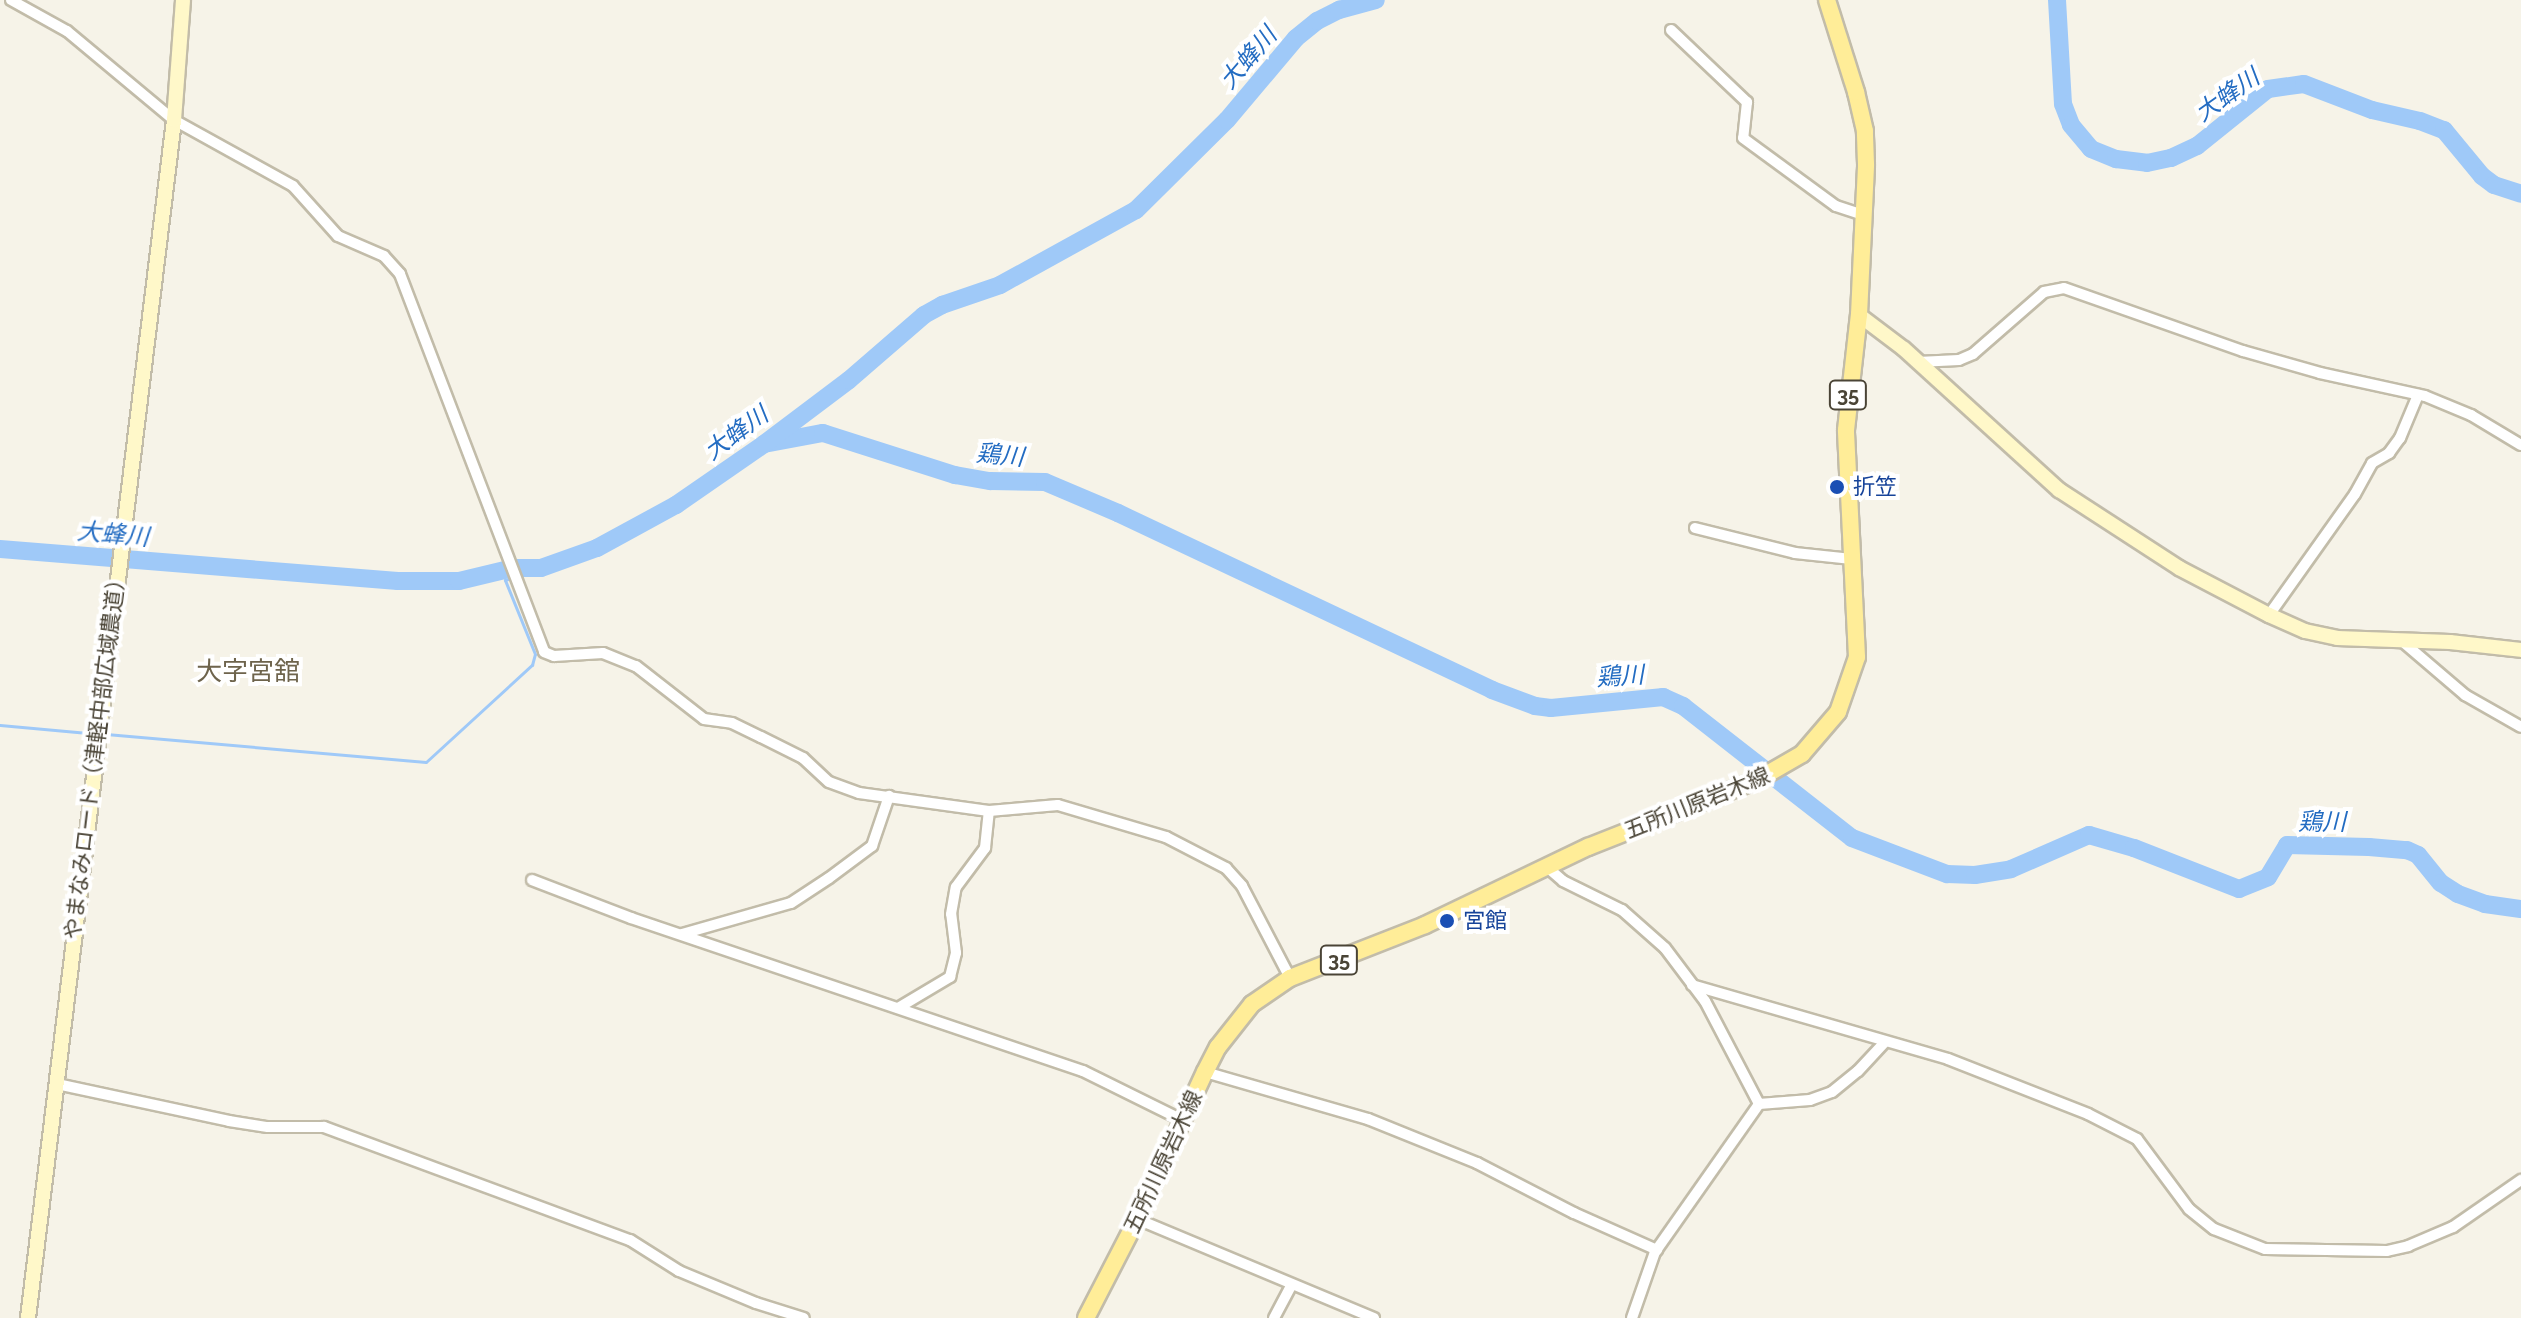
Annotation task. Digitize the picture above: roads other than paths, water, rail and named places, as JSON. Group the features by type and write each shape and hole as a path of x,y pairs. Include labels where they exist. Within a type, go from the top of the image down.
{"main road":[{"name":"五所川原岩木線","path":"1086,1318 1137,1219 1218,1047 1252,1004 1290,978 1425,925 1547,867 1757,780 1802,754 1828,727 1850,686 1858,635 1846,430 1859,315 1865,131 1827,0"}],"street":[{"path":"11,0 67,31 174,120 293,186 338,236 384,256 400,274 544,652 554,656 603,653 636,666 704,719 732,723 803,758 829,782 859,793 989,811 1058,805 1166,837 1226,868 1242,886 1290,978"},
{"name":"やまなみロード（津軽中部広域農道）","path":"28,1318 115,576 174,120 183,0"},
{"path":"1671,30 1697,59 1747,102 1743,138 1836,206 1863,215"},
{"path":"1918,362 1959,360 1973,354 2044,292 2064,288 2243,351 2418,395 2471,415 2521,445"},
{"path":"1859,315 1878,327 2059,490 2179,568 2269,615 2305,631 2326,636 2450,642 2521,650"},
{"path":"2269,615 2355,494 2372,463 2389,453 2400,438 2418,395"},
{"path":"1695,528 1795,553 1852,559"},
{"path":"2403,642 2456,688 2521,727"},
{"path":"680,934 791,903 872,846 889,796"},
{"path":"898,1008 950,977 956,953 951,914 956,887 985,848 989,811"},
{"path":"1547,867 1563,881 1622,910 1665,948 1725,1035 1759,1104"},
{"path":"532,880 680,934 1083,1071 1182,1120"},
{"path":"1692,985 1794,1012 1884,1043 1977,1069 2127,1132 2152,1156 2189,1209 2214,1229 2265,1249 2387,1251 2408,1246 2453,1227 2521,1180"},
{"path":"1759,1104 1810,1100 1832,1092 1884,1043"},
{"path":"1205,1072 1368,1119 1477,1163 1574,1213 1657,1250"},
{"path":"57,1084 229,1121 268,1127 324,1127 630,1240 679,1271 756,1303 804,1318"},
{"path":"1632,1318 1657,1250 1759,1104"},
{"path":"1137,1219 1291,1286 1374,1318"},
{"path":"1274,1318 1291,1286"}],"waterway":[{"name":"大蜂川","path":"0,549 398,581 459,581 513,568 541,568 597,548 676,505 764,444 849,380 924,315 942,305 1000,285 1136,210 1227,120 1296,38 1317,21 1339,10 1376,0"},
{"name":"大蜂川","path":"2057,0 2063,104 2071,125 2091,149 2116,159 2147,163 2171,158 2197,146 2268,89 2304,84 2372,110 2444,130 2482,176 2494,185 2521,194"},
{"name":"鶏川","path":"764,444 823,433 955,475 990,481 1045,482 1118,513 1492,690 1535,706 1551,708 1663,697 1683,706 1852,838 1947,874 1975,875 2011,869 2089,835 2134,848 2239,889 2268,877 2287,845 2369,847 2407,850 2418,855 2441,883 2458,894 2485,904 2521,909"},
{"name":"大蜂川","path":"518,575 541,568"},
{"path":"106,734 426,762 532,665 535,654 505,580 511,578"},
{"path":"0,725 88,733"}],"place":[{"name":"折笠","path":"1837,487"},
{"name":"宮館","path":"1447,921"}],"district":[{"name":"大字宮舘","path":"248,672"}]}
